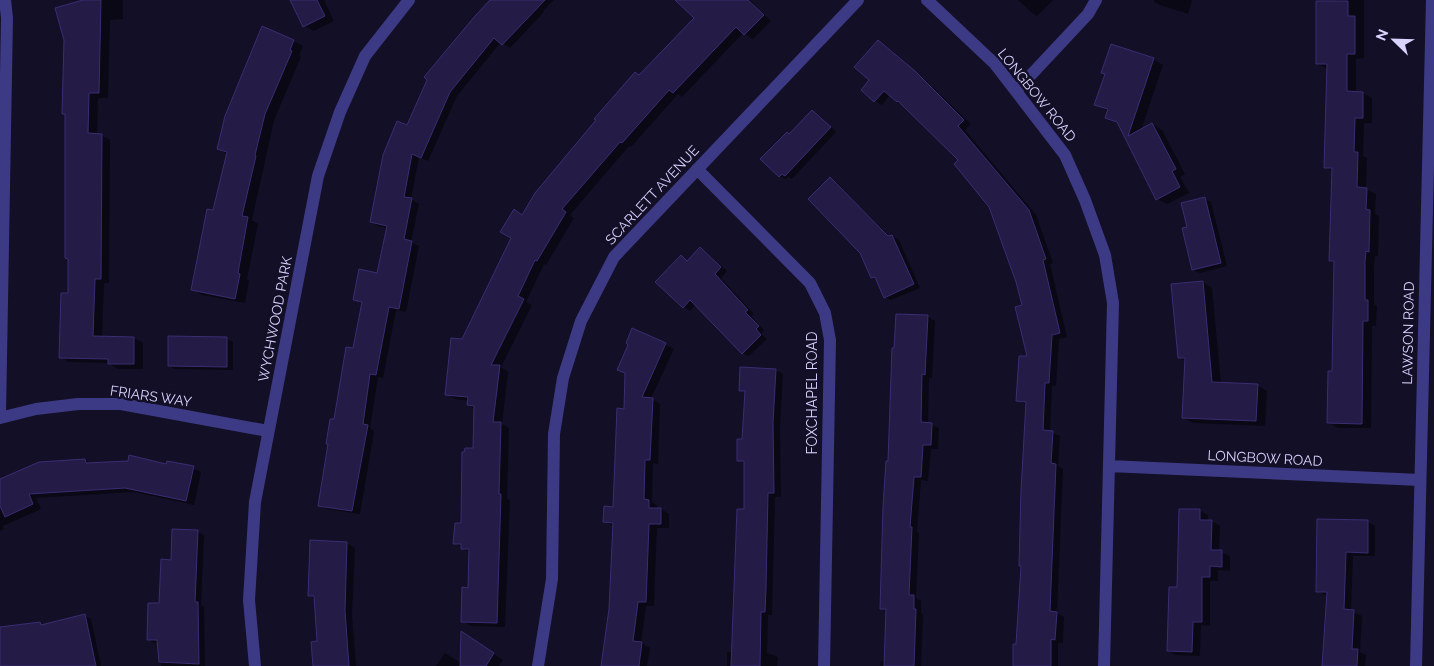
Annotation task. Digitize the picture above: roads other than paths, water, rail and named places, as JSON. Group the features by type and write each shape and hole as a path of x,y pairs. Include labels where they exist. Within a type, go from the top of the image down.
{"street":[{"path":"0,416 7,18 5,0"},
{"name":"WYCHWOOD PARK","path":"255,666 249,600 255,502 318,176 340,112 365,56 409,0"},
{"name":"SCARLETT AVENUE","path":"538,666 552,579 554,434 563,378 581,321 614,257 858,0"},
{"name":"LONGBOW ROAD","path":"927,0 995,64 1065,155 1085,200 1105,255 1113,303 1104,666"},
{"path":"1016,92 1088,14 1096,0"},
{"name":"LAWSON ROAD","path":"1416,666 1432,0"},
{"name":"FOXCHAPEL ROAD","path":"697,169 810,283 825,313 830,340 824,666"},
{"name":"FRIARS WAY","path":"0,416 78,404 121,404 268,432"},
{"name":"LONGBOW ROAD","path":"1109,466 1420,480"}]}
